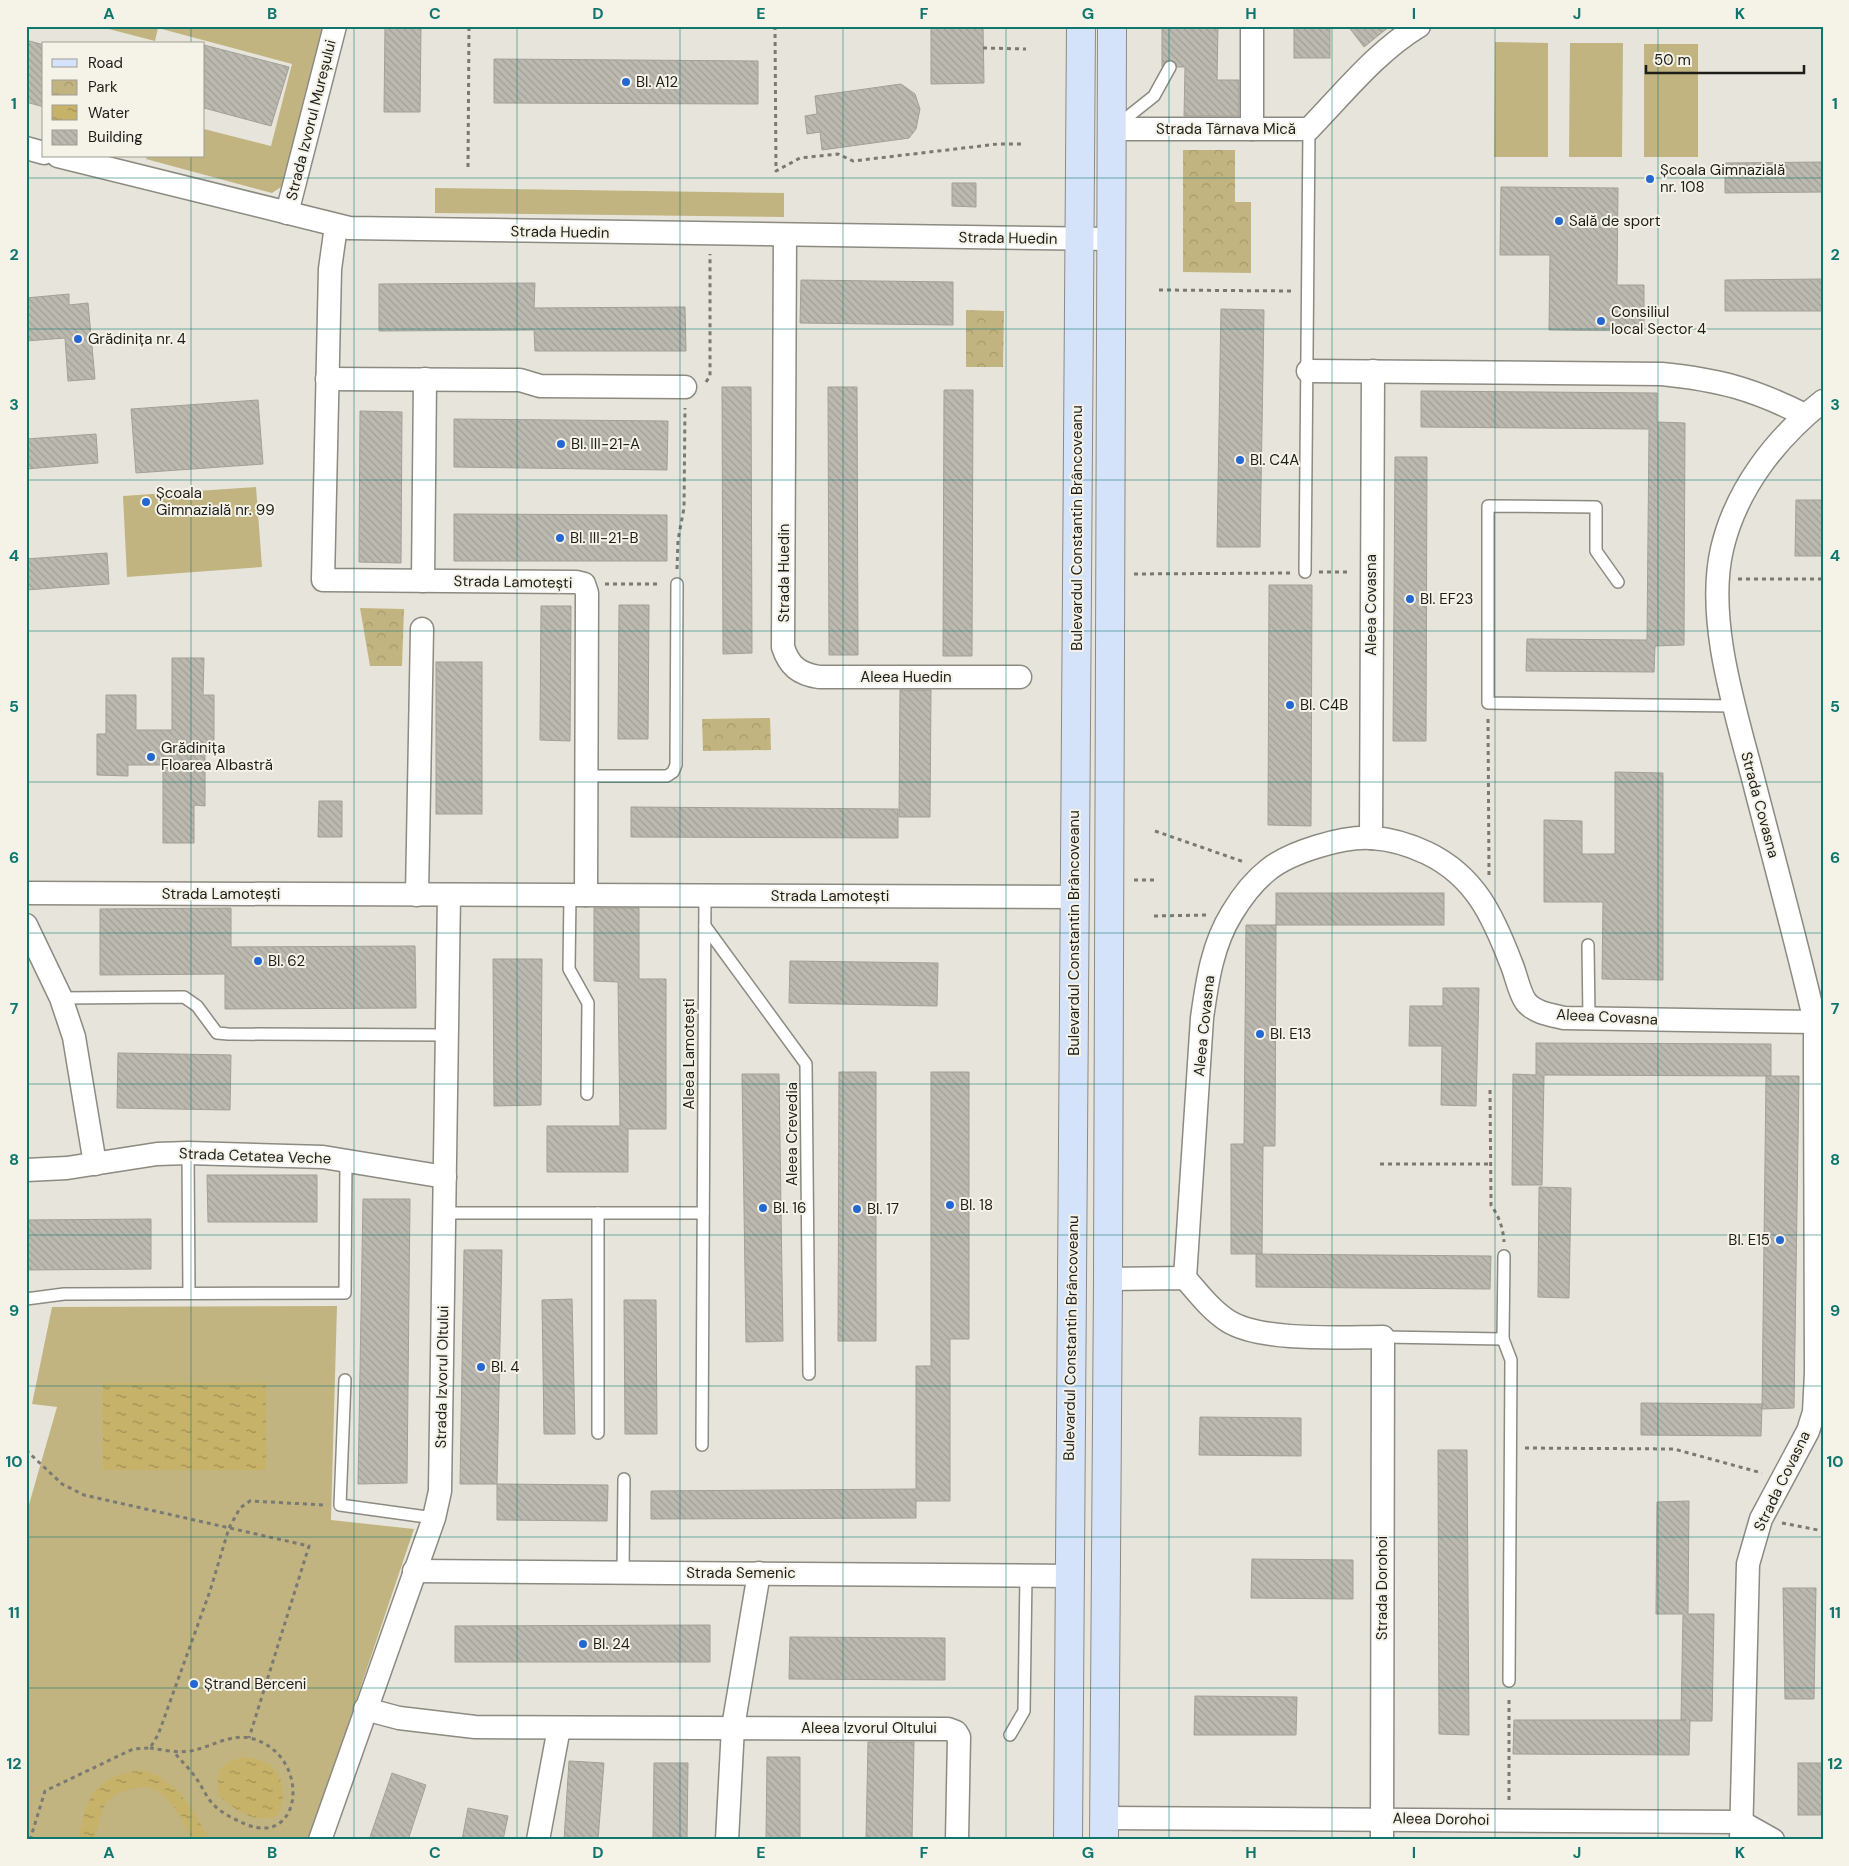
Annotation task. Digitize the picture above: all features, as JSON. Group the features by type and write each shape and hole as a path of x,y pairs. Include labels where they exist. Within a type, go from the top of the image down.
{"main road":[{"name":"Bulevardul Constantin Brâncoveanu","path":"1068,1828 1068,1576 1080,26"},
{"path":"1068,1828 1104,1829 1108,1278 1112,26"}],"street":[{"name":"Strada Izvorul Mureșului","path":"287,213 335,26"},
{"path":"1252,26 1252,129"},
{"name":"Strada Târnava Mică","path":"1112,129 1309,129 1371,65 1398,41 1419,26"},
{"path":"26,148 42,152"},
{"name":"Strada Huedin","path":"66,158 336,226 367,230 1111,239"},
{"path":"336,226 330,269 323,580 423,581 425,379"},
{"name":"Strada Huedin","path":"785,235 784,647 787,658 794,668"},
{"path":"1308,371 1678,376 1745,388 1805,415"},
{"name":"Aleea Covasna","path":"1371,838 1373,371"},
{"path":"327,379 520,380 540,386 685,387"},
{"name":"Strada Covasna","path":"1741,1831 1748,1564 1761,1519 1802,1444 1814,1412 1819,1245 1819,1022 1735,706 1719,621 1718,579 1725,540 1743,493 1772,452 1805,415 1823,401"},
{"name":"Strada Lamotești","path":"423,581 576,582 584,584 587,593 586,776 578,895"},
{"path":"417,895 422,629"},
{"name":"Aleea Huedin","path":"794,668 806,675 819,677 1020,677"},
{"name":"Aleea Covasna","path":"1185,1278 1202,1018 1208,977 1216,948 1231,914 1269,869 1295,855 1330,843 1371,838 1403,844 1426,852 1445,863 1465,879 1481,897 1503,942 1526,1002 1541,1013 1564,1018 1819,1022"},
{"name":"Strada Lamotești","path":"26,893 1074,897"},
{"name":"Strada Izvorul Oltului","path":"320,1840 364,1709 434,1518 440,1490 449,895"},
{"path":"26,925 61,998 78,1052 95,1164"},
{"name":"Strada Cetatea Veche","path":"26,1170 95,1164 157,1154 188,1153 301,1156 346,1160 445,1177"},
{"path":"1108,1278 1185,1278 1214,1310 1243,1329 1285,1335 1383,1337"},
{"name":"Strada Dorohoi","path":"1382,1829 1383,1337"},
{"name":"Strada Semenic","path":"414,1571 1068,1576"},
{"path":"727,1840 733,1727 759,1574"},
{"name":"Aleea Izvorul Oltului","path":"364,1709 398,1718 475,1727 948,1729 956,1732 959,1736 958,1840"},
{"path":"538,1840 559,1728"},
{"name":"Aleea Dorohoi","path":"1104,1829 1382,1829 1509,1820 1741,1831 1773,1840"}],"lane":[{"path":"1112,129 1154,96 1170,67"},
{"path":"1305,572 1309,129"},
{"path":"1618,582 1596,551 1596,507 1488,506 1488,703 1735,706"},
{"path":"586,776 667,776 673,772 676,765 677,584"},
{"path":"578,895 570,969 588,1003 587,1094"},
{"name":"Aleea Lamotești","path":"702,1445 705,895"},
{"name":"Aleea Crevedia","path":"705,926 806,1064 809,1374"},
{"path":"1588,944 1589,1018"},
{"path":"61,998 184,997 196,1006 217,1033 447,1035"},
{"path":"188,1153 188,1293"},
{"path":"26,1299 64,1294 345,1293 346,1160"},
{"path":"445,1213 702,1213"},
{"path":"598,1213 598,1433"},
{"path":"1504,1256 1503,1339 1511,1360 1510,1681"},
{"path":"1383,1337 1503,1339"},
{"path":"345,1380 340,1505 434,1518"},
{"path":"623,1572 624,1479"},
{"path":"1010,1735 1024,1711 1026,1575"}],"path":[{"path":"468,167 469,26"},
{"path":"775,26 776,171 800,158 838,154 853,161 998,144 1025,144"},
{"path":"983,48 1026,49"},
{"path":"584,584 677,584 678,540 684,508 685,387 705,384 710,376 710,234"},
{"path":"1159,290 1308,291"},
{"path":"1110,574 1371,572"},
{"path":"1718,579 1823,579"},
{"path":"1481,897 1488,880 1490,864 1488,703"},
{"path":"1155,831 1269,869"},
{"path":"1154,916 1231,914"},
{"path":"1490,1090 1491,1205 1504,1231 1504,1256"},
{"path":"1380,1164 1491,1164"},
{"path":"1511,1448 1674,1449 1782,1479"},
{"path":"26,1450 62,1484 79,1493 309,1546 249,1738"},
{"path":"150,1748 161,1726 210,1591 229,1528 240,1508 250,1501 340,1505"},
{"path":"1761,1519 1823,1531"},
{"path":"1509,1820 1510,1681"},
{"path":"30,1840 44,1791 133,1749 150,1748 174,1752 194,1751 216,1742 249,1738 272,1746 283,1758 292,1777 293,1798 286,1818 274,1828 255,1828 233,1819 212,1804 196,1778 174,1752"}],"green space":[{"path":"97,26 325,26 284,185 272,193 146,159 205,158 205,129 271,146 292,64 158,28 155,41"},
{"path":"1495,42 1548,43 1548,157 1494,157"},
{"path":"1570,43 1623,43 1622,157 1569,157"},
{"path":"1644,44 1698,44 1698,157 1644,157"},
{"path":"1183,150 1235,150 1235,202 1251,202 1251,273 1183,272"},
{"path":"435,188 784,193 784,217 435,213"},
{"path":"966,310 1004,311 1003,367 966,367"},
{"path":"256,487 262,567 127,577 123,496"},
{"path":"360,608 404,609 402,666 370,666"},
{"path":"770,718 771,750 703,751 702,719"},
{"name":"Ștrand Berceni","path":"337,1306 331,1520 414,1529 309,1840 26,1840 26,1515 57,1407 32,1404 52,1307"}],"water":[{"path":"103,1383 266,1383 266,1470 103,1470"},
{"path":"248,1757 269,1765 278,1774 282,1785 283,1798 278,1815 262,1818 247,1815 219,1796 218,1779 222,1768 239,1758"},
{"path":"141,1770 164,1780 174,1788 190,1807 210,1840 193,1840 176,1810 167,1799 157,1790 144,1787 126,1790 110,1799 99,1820 95,1840 79,1840 85,1811 95,1791 103,1783 113,1778"}],"building":[{"path":"385,26 421,26 420,112 384,112"},
{"path":"931,26 983,26 984,83 931,84"},
{"path":"1162,26 1218,26 1217,80 1239,80 1239,116 1184,116 1185,67 1177,67 1176,63 1170,60 1166,61 1162,67"},
{"path":"1294,26 1330,26 1330,58 1294,58"},
{"path":"1348,26 1390,26 1364,47"},
{"path":"26,40 42,44 42,106 26,102"},
{"path":"205,45 289,67 271,126 205,108"},
{"name":"Bl. A12","path":"494,59 758,61 758,104 494,103"},
{"path":"901,84 915,94 920,109 916,129 909,138 822,150 820,132 807,134 805,116 817,114 815,96"},
{"path":"1823,162 1823,192 1725,193 1725,163"},
{"path":"952,183 976,183 976,207 952,206"},
{"path":"1501,187 1618,188 1617,285 1644,285 1644,331 1549,330 1550,255 1500,255"},
{"path":"1823,279 1823,311 1725,311 1725,280"},
{"path":"801,280 953,282 953,325 800,323"},
{"path":"535,283 534,308 685,307 686,351 535,351 534,330 379,331 379,284"},
{"name":"Grădinița nr. 4","path":"69,294 69,305 88,303 95,379 68,381 65,338 26,341 26,298"},
{"name":"Bl. C4A","path":"1221,309 1264,310 1260,547 1217,547"},
{"path":"722,387 751,387 752,653 723,654"},
{"path":"828,387 857,387 858,655 829,655"},
{"path":"944,390 973,390 972,656 943,656"},
{"path":"1421,391 1657,393 1657,422 1685,423 1684,645 1655,646 1654,672 1526,671 1527,639 1647,640 1649,429 1421,427"},
{"path":"258,400 263,464 136,473 131,409"},
{"path":"360,411 402,412 401,563 359,562"},
{"name":"Bl. III-21-A","path":"454,419 668,421 667,470 454,467"},
{"path":"96,434 98,463 26,469 26,439"},
{"name":"Bl. EF23","path":"1395,457 1427,457 1426,741 1393,741"},
{"path":"1796,500 1823,500 1823,556 1795,556"},
{"name":"Bl. III-21-B","path":"454,514 667,515 667,561 454,561"},
{"path":"107,553 109,584 26,590 26,559"},
{"name":"Bl. C4B","path":"1269,585 1312,585 1311,826 1268,825"},
{"path":"619,605 649,605 648,739 618,739"},
{"path":"541,606 571,606 570,741 540,740"},
{"name":"Grădinița Floarea Albastră","path":"172,658 204,658 203,695 214,695 214,748 205,748 205,806 194,805 194,843 163,843 163,765 128,765 128,776 97,775 97,734 106,734 106,695 136,695 136,730 172,730"},
{"path":"436,662 482,662 482,814 436,814"},
{"path":"900,690 931,690 930,817 899,817"},
{"path":"1615,772 1663,773 1663,980 1602,979 1603,902 1544,902 1544,820 1582,821 1582,854 1615,854"},
{"path":"319,801 342,801 342,837 318,837"},
{"path":"631,807 898,809 898,838 631,837"},
{"path":"1276,893 1444,893 1444,925 1276,925"},
{"name":"Bl. 62","path":"231,908 231,947 415,946 416,1008 225,1009 225,974 100,975 100,909"},
{"path":"594,908 639,908 639,979 666,979 666,1129 628,1129 628,1172 547,1172 547,1126 620,1126 618,982 594,981"},
{"name":"Bl. E13","path":"1246,925 1276,925 1275,1146 1263,1146 1262,1254 1231,1254 1231,1144 1244,1144"},
{"path":"493,959 542,959 541,1105 494,1106"},
{"path":"790,961 938,963 937,1006 789,1003"},
{"path":"1443,988 1479,988 1476,1106 1441,1105 1442,1046 1409,1046 1410,1006 1443,1006"},
{"path":"1536,1043 1771,1044 1771,1076 1544,1075 1542,1185 1512,1185 1513,1074 1536,1075"},
{"path":"118,1053 231,1055 230,1110 117,1108"},
{"name":"Bl. 17","path":"839,1072 876,1072 876,1341 838,1341"},
{"path":"931,1072 969,1072 969,1339 950,1339 950,1501 916,1501 916,1518 651,1519 651,1491 916,1489 916,1366 931,1366"},
{"name":"Bl. 16","path":"742,1074 779,1074 783,1341 746,1342"},
{"name":"Bl. E15","path":"1766,1076 1799,1076 1794,1408 1762,1409"},
{"path":"207,1175 317,1175 317,1222 208,1222"},
{"path":"1539,1187 1571,1188 1569,1298 1538,1297"},
{"path":"363,1199 410,1199 407,1483 358,1484"},
{"path":"151,1219 151,1269 26,1270 26,1220"},
{"name":"Bl. 4","path":"464,1250 502,1250 497,1484 460,1484"},
{"path":"1256,1254 1491,1256 1490,1289 1256,1287"},
{"path":"572,1299 575,1434 544,1434 542,1300"},
{"path":"624,1300 656,1300 657,1434 625,1434"},
{"path":"1641,1403 1762,1404 1761,1436 1641,1435"},
{"path":"1200,1417 1301,1418 1301,1456 1199,1455"},
{"path":"1438,1450 1467,1450 1469,1735 1439,1734"},
{"path":"497,1484 608,1485 607,1521 497,1520"},
{"path":"1689,1501 1688,1614 1714,1614 1712,1721 1690,1721 1689,1755 1513,1754 1514,1720 1681,1720 1683,1614 1656,1614 1657,1502"},
{"path":"1252,1559 1353,1560 1353,1599 1251,1598"},
{"path":"1783,1588 1816,1588 1814,1699 1785,1699"},
{"name":"Bl. 24","path":"710,1625 710,1662 455,1662 455,1626"},
{"path":"790,1637 945,1638 945,1680 789,1679"},
{"path":"1195,1696 1297,1697 1296,1735 1194,1735"},
{"path":"868,1742 914,1742 912,1840 866,1840"},
{"path":"767,1757 800,1757 800,1840 766,1840"},
{"path":"569,1761 604,1763 598,1840 564,1840"},
{"path":"654,1763 688,1763 687,1840 653,1840"},
{"path":"1798,1763 1823,1763 1823,1815 1798,1815"},
{"path":"392,1773 426,1785 408,1840 369,1840"},
{"path":"468,1808 508,1816 503,1840 462,1840"}],"place":[{"name":"Bl. A12","path":"626,82"},
{"name":"Școala Gimnazială nr. 108","path":"1650,179"},
{"name":"Sală de sport","path":"1559,221"},
{"name":"Consiliul local Sector 4","path":"1601,321"},
{"name":"Grădinița nr. 4","path":"78,339"},
{"name":"Bl. III-21-A","path":"561,444"},
{"name":"Bl. C4A","path":"1240,460"},
{"name":"Școala Gimnazială nr. 99","path":"146,502"},
{"name":"Bl. III-21-B","path":"560,538"},
{"name":"Bl. EF23","path":"1410,599"},
{"name":"Bl. C4B","path":"1290,705"},
{"name":"Grădinița Floarea Albastră","path":"151,757"},
{"name":"Bl. 62","path":"258,961"},
{"name":"Bl. E13","path":"1260,1034"},
{"name":"Bl. 18","path":"950,1205"},
{"name":"Bl. 16","path":"763,1208"},
{"name":"Bl. 17","path":"857,1209"},
{"name":"Bl. E15","path":"1780,1240"},
{"name":"Bl. 4","path":"481,1367"},
{"name":"Bl. 24","path":"583,1644"},
{"name":"Ștrand Berceni","path":"194,1684"}]}
